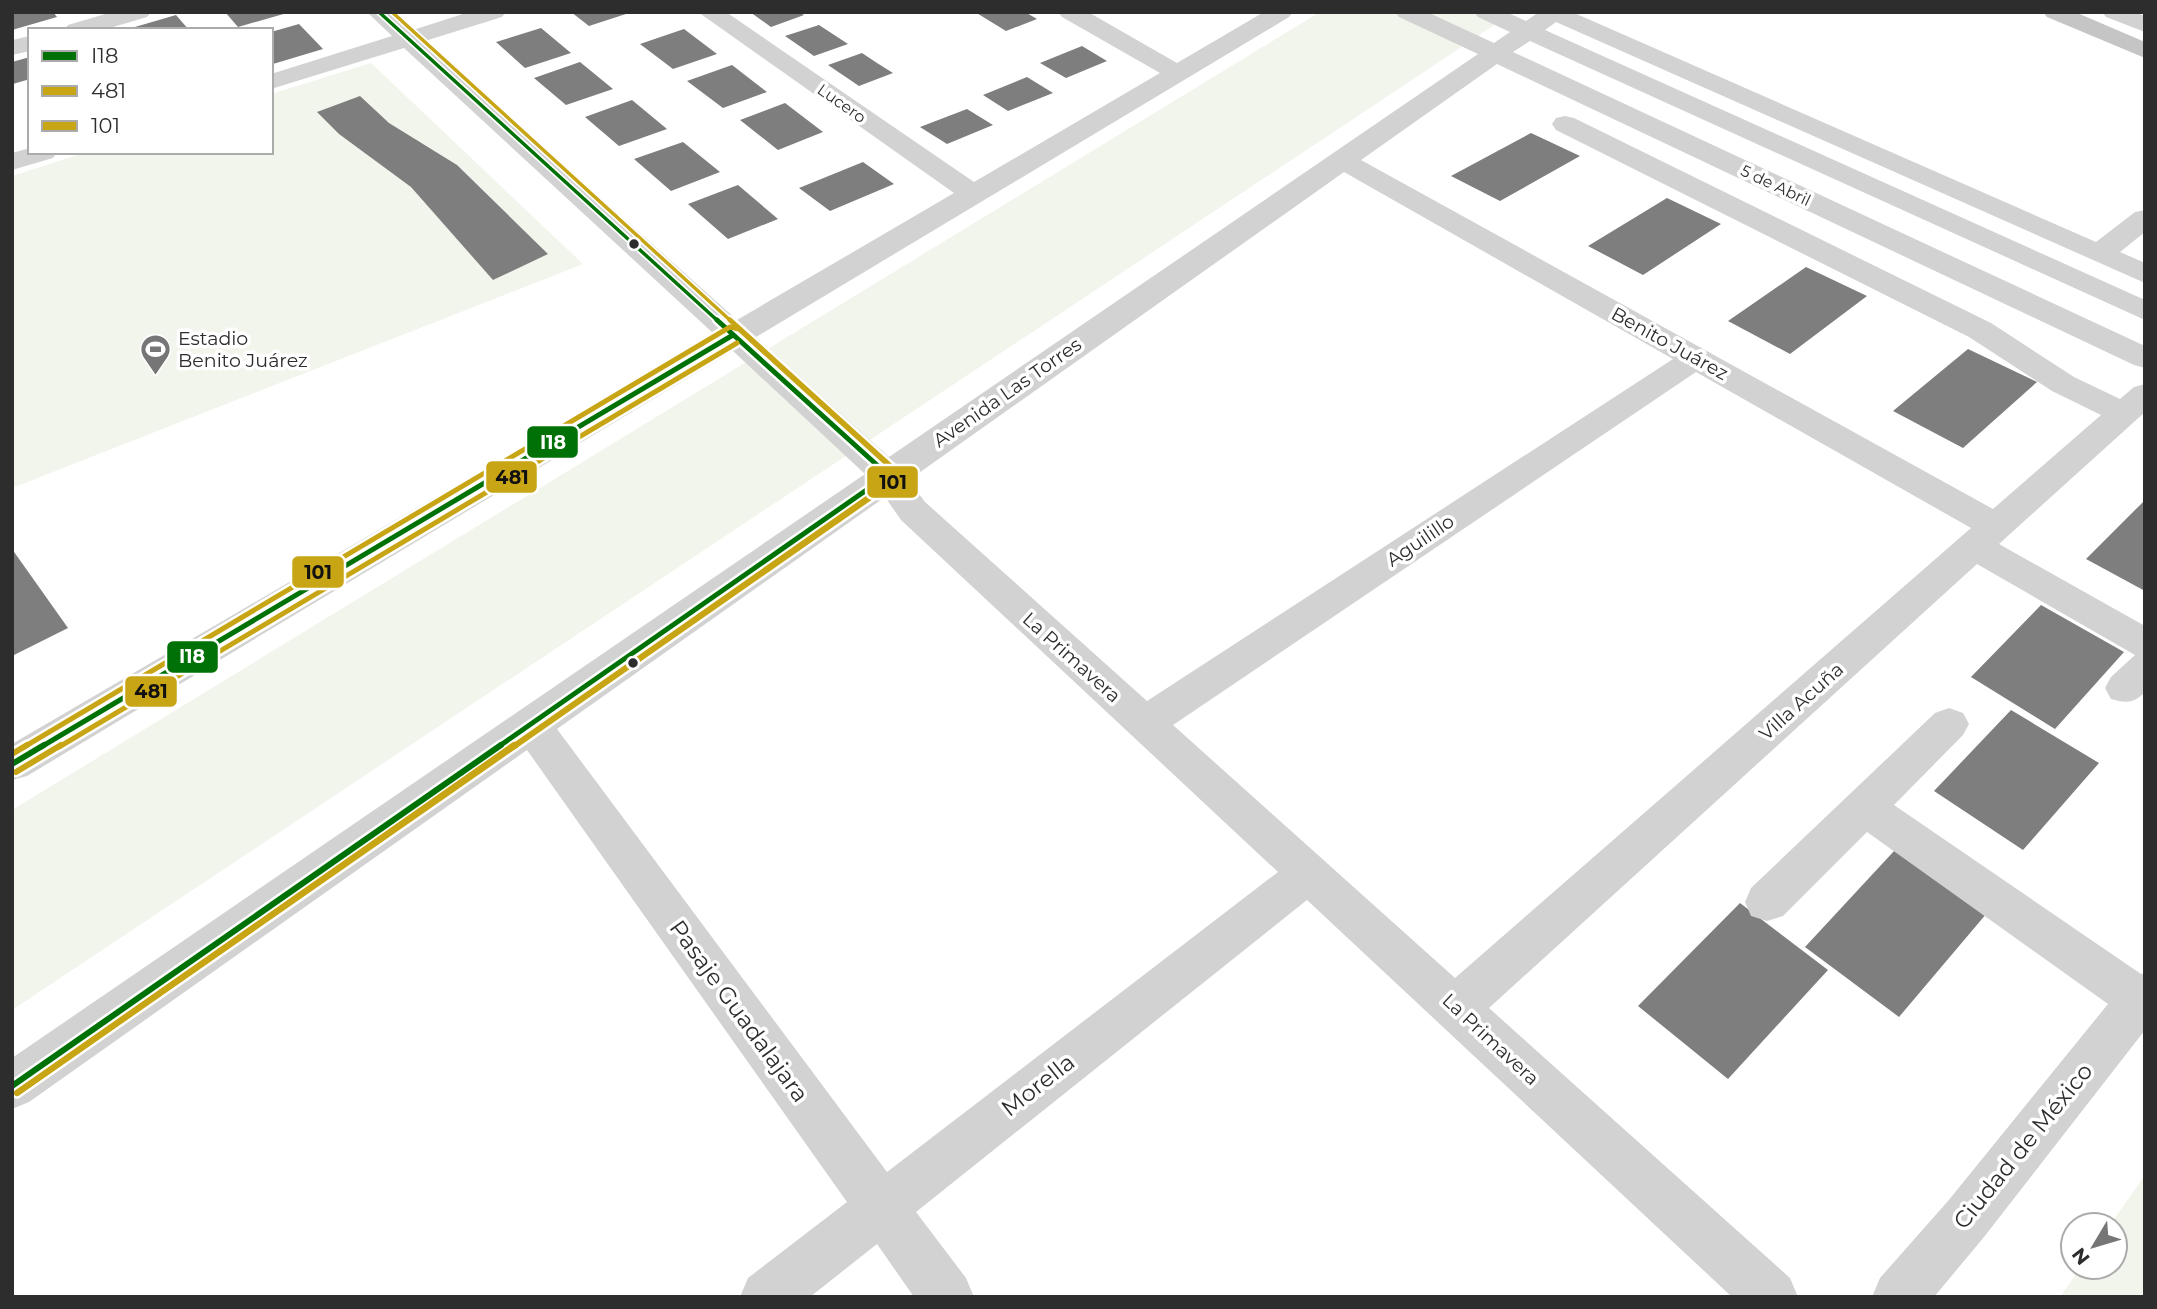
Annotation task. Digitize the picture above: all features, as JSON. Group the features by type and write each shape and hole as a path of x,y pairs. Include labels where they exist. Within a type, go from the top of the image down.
{"main road":[{"path":"2055,12 2145,51"}],"street":[{"path":"83,28 139,12"},
{"name":"La Primavera","path":"379,12 888,475 913,511 1772,1297"},
{"path":"273,81 494,12"},
{"name":"Lucero","path":"710,12 973,194"},
{"path":"1070,12 1179,74"},
{"path":"12,764 1281,12"},
{"name":"5 de Abril","path":"1407,12 2145,358"},
{"path":"1486,12 2145,311"},
{"path":"2114,12 2145,25"},
{"path":"2139,12 2145,15"},
{"path":"1553,13 2145,274"},
{"name":"Avenida Las Torres","path":"12,1086 1553,13"},
{"path":"1564,124 1980,330 2063,384 2134,404"},
{"path":"12,162 38,154"},
{"name":"Benito Juárez","path":"1342,160 1696,358 1986,537 2145,644"},
{"path":"2099,254 2145,218"},
{"name":"Aguilillo","path":"1145,723 1696,358"},
{"name":"Villa Acuña","path":"1456,1007 2134,404"},
{"path":"1767,902 1949,724"},
{"name":"Pasaje Guadalajara","path":"531,725 947,1297"},
{"path":"1864,807 2143,997"},
{"name":"Morella","path":"767,1297 1309,873"},
{"name":"Ciudad de México","path":"1899,1297 1974,1209 2143,997"}],"shaded area":[{"path":"1320,12 1514,12 12,1010 12,810"},
{"name":"Estadio Benito Juárez","path":"371,63 583,264 12,488 12,176 81,154 273,154 273,93"},
{"path":"2145,1175 2145,1297 2060,1297 2071,1281 2129,1281 2129,1211 2120,1211"}],"building":[{"path":"12,12 53,12 57,17 12,30"},
{"path":"225,12 287,12 287,13 238,27"},
{"path":"571,12 629,12 629,13 589,26"},
{"path":"750,12 799,12 804,15 771,27"},
{"path":"975,12 1025,12 1037,19 1006,31"},
{"path":"176,15 187,28 131,28"},
{"path":"299,24 323,49 273,64 273,31"},
{"path":"819,25 848,44 814,56 785,36"},
{"path":"541,28 571,53 525,68 496,42"},
{"path":"684,29 717,54 673,69 640,44"},
{"path":"1082,46 1107,61 1066,78 1040,63"},
{"path":"862,53 893,73 859,86 828,65"},
{"path":"28,58 28,80 13,84 12,62"},
{"path":"580,62 613,89 566,105 534,78"},
{"path":"732,65 767,92 723,108 687,81"},
{"path":"1027,77 1053,93 1008,111 983,95"},
{"path":"360,96 389,123 457,165 548,254 493,280 411,187 339,134 317,112"},
{"path":"632,100 667,129 619,146 585,117"},
{"path":"785,103 823,132 778,150 740,120"},
{"path":"967,109 993,125 947,144 920,127"},
{"path":"1531,133 1580,156 1500,201 1451,176"},
{"path":"683,142 720,172 671,191 634,159"},
{"path":"863,162 894,184 830,211 799,188"},
{"path":"738,185 778,219 728,239 688,204"},
{"path":"1667,198 1721,224 1643,275 1588,246"},
{"path":"1806,267 1867,296 1790,354 1728,321"},
{"path":"1968,349 2037,382 1963,448 1893,411"},
{"path":"2145,500 2145,591 2086,559"},
{"path":"12,549 68,628 12,656"},
{"path":"2041,605 2124,652 2055,729 1971,677"},
{"path":"2011,710 2099,763 2023,850 1934,791"},
{"path":"1895,850 1987,913 1899,1017 1805,947"},
{"path":"1740,903 1828,970 1728,1079 1638,1006"}],"transit line":[{"name":"I18","path":"12,1086 888,475 379,12"},
{"name":"481","path":"17,1093 896,478 894,469 392,12"},
{"name":"101","path":"12,754 730,327 739,329 896,472 893,482 17,1093"},
{"name":"I18","path":"12,764 733,335"},
{"name":"481","path":"16,772 737,343"}],"place":[{"name":"Estadio Benito Juárez","path":"155,376"}]}
